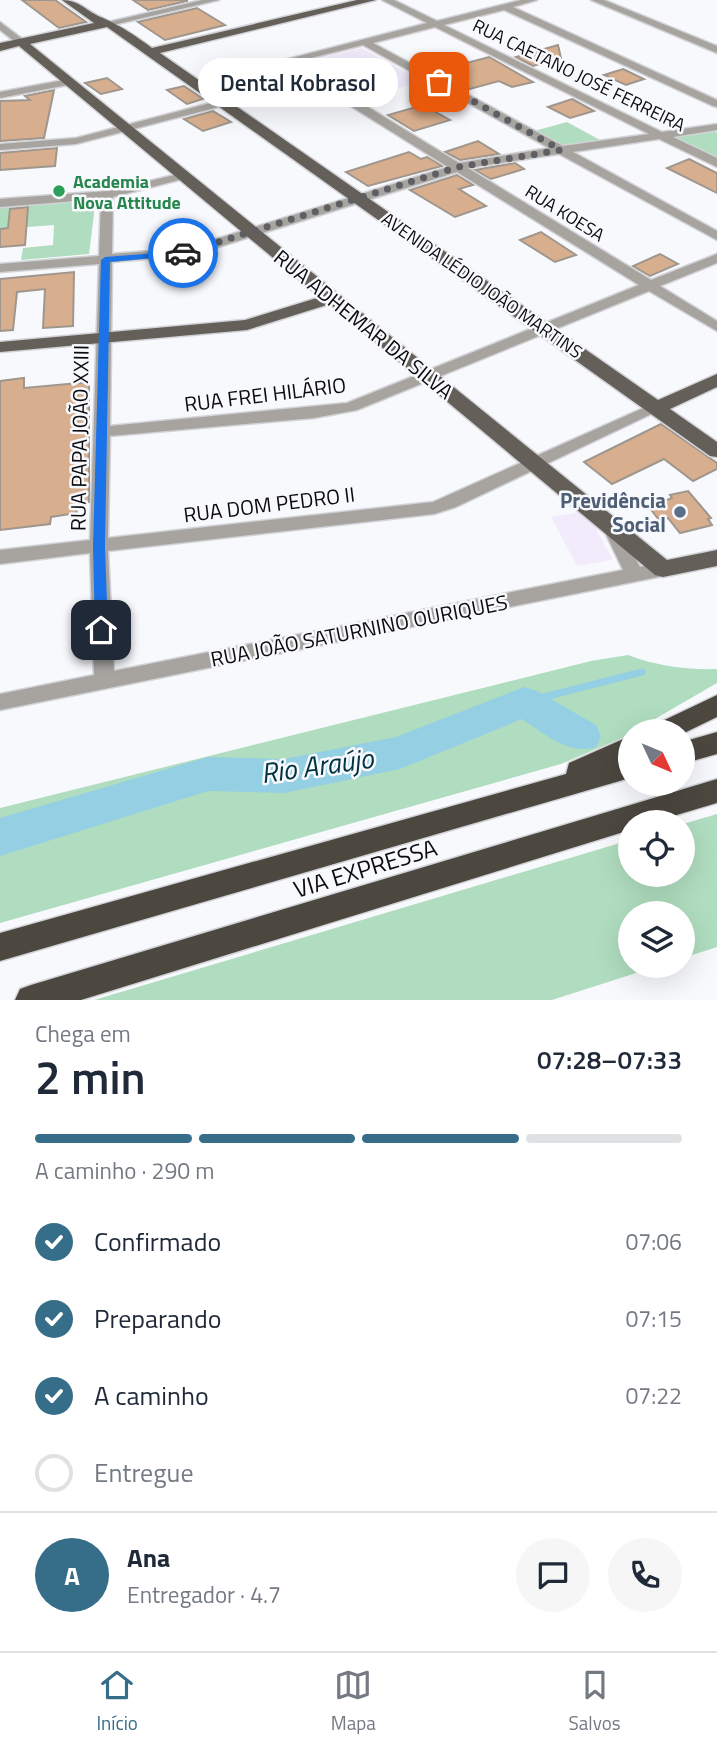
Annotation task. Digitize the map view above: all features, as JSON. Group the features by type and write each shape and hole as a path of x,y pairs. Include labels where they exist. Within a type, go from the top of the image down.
{"highway":[{"path":"689,719 717,705"},
{"path":"695,749 717,743"},
{"path":"524,797 618,753"},
{"name":"VIA EXPRESSA","path":"0,947 618,770"},
{"name":"VIA EXPRESSA","path":"31,1000 717,791"}],"main road":[{"name":"AVENIDA LÉDIO JOÃO MARTINS","path":"67,0 97,20 109,23 717,451"},
{"name":"AVENIDA LÉDIO JOÃO MARTINS","path":"85,0 113,19 109,23"},
{"path":"150,52 371,0"},
{"path":"0,47 109,23"},
{"name":"RUA ADHEMAR DA SILVA","path":"22,43 663,569"},
{"path":"0,347 247,325 332,298"},
{"path":"656,408 717,380"},
{"name":"RUA JOÃO SATURNINO OURIQUES","path":"663,569 717,558"}],"street":[{"path":"109,23 214,0"},
{"name":"RUA CAETANO JOSÉ FERREIRA","path":"387,0 717,163"},
{"path":"196,85 532,0"},
{"path":"596,0 717,50"},
{"path":"505,7 717,104"},
{"name":"RUA ADHEMAR DA SILVA","path":"0,25 22,43"},
{"path":"365,42 717,236"},
{"name":"RUA KOESA","path":"287,62 717,327"},
{"path":"0,96 69,82"},
{"path":"0,147 65,142 222,103"},
{"path":"0,268 188,252 458,167 716,128"},
{"path":"0,203 107,195 183,175"},
{"name":"RUA PAPA JOÃO XXIII","path":"105,682 99,547 107,195"},
{"name":"RUA FREI HILÁRIO","path":"102,432 334,410 364,403 717,258"},
{"name":"RUA DOM PEDRO II","path":"0,557 434,508 656,408"},
{"path":"612,528 632,570"},
{"name":"RUA JOÃO SATURNINO OURIQUES","path":"0,702 663,569"}],"shaded area":[{"path":"361,48 422,81 394,89 355,67 317,77 295,64"},
{"path":"586,511 613,560 577,566 551,517"}],"green space":[{"path":"567,122 600,140 561,146 534,131"},
{"path":"713,129 717,133 717,160 667,136"},
{"path":"93,199 89,254 21,260 23,248 53,245 54,225 0,229 0,204"},
{"path":"628,655 672,666 717,669 717,683 655,719 618,719 618,740 561,764 0,923 0,808 591,661"},
{"path":"717,814 717,947 695,954 695,901 618,901 618,978 621,978 552,1000 94,1000 618,844 618,887 695,887 695,820"}],"building":[{"path":"22,0 55,0 86,22 59,28"},
{"path":"133,0 187,0 187,1 148,10"},
{"path":"197,8 225,25 165,40 138,22"},
{"path":"558,45 561,58 533,66 516,57"},
{"path":"489,57 533,82 512,87 499,81 466,90 432,72"},
{"path":"623,69 644,79 626,85 604,75"},
{"path":"348,70 370,83 347,89 325,76"},
{"path":"107,78 122,89 101,94 85,83"},
{"path":"184,86 203,99 187,104 167,90"},
{"path":"54,90 44,138 0,141 0,101 30,100 25,96"},
{"path":"572,99 594,111 570,118 548,107"},
{"path":"423,105 450,120 414,131 388,115"},
{"path":"213,111 231,122 203,131 184,119"},
{"path":"478,141 499,154 460,160 445,152"},
{"path":"57,148 55,166 0,170 0,153"},
{"path":"409,152 421,159 427,157 442,166 368,186 346,172"},
{"path":"689,159 717,173 717,193 667,168"},
{"path":"515,163 524,169 491,179 475,170"},
{"path":"457,175 473,185 459,189 486,206 455,217 410,190"},
{"path":"28,207 25,245 0,247 0,229 8,228 10,209"},
{"path":"541,232 576,255 555,262 520,240"},
{"path":"660,254 678,264 650,276 633,266"},
{"path":"74,272 73,326 43,328 45,289 17,292 13,330 0,331 0,279"},
{"path":"24,378 24,388 89,382 89,502 75,503 77,513 51,517 50,524 0,530 0,381"},
{"path":"661,424 717,463 717,469 693,481 664,459 612,484 584,462"},
{"name":"Previdência Social","path":"688,491 711,518 708,519 712,525 680,533 668,518 659,520 649,507 672,498 670,495"}],"waterway":[{"path":"524,702 642,672"},
{"name":"Rio Araújo","path":"0,837 208,774 284,776 400,753 524,702 582,736"}],"way so far":[{"path":"183,253 472,163 561,150 439,82"}],"place":[{"name":"Dental Kobrasol","path":"439,82"},
{"name":"Academia Nova Attitude","path":"59,191"},
{"name":"Previdência Social","path":"680,512"}],"route":[{"path":"101,630 99,547 105,260 183,253"}]}
